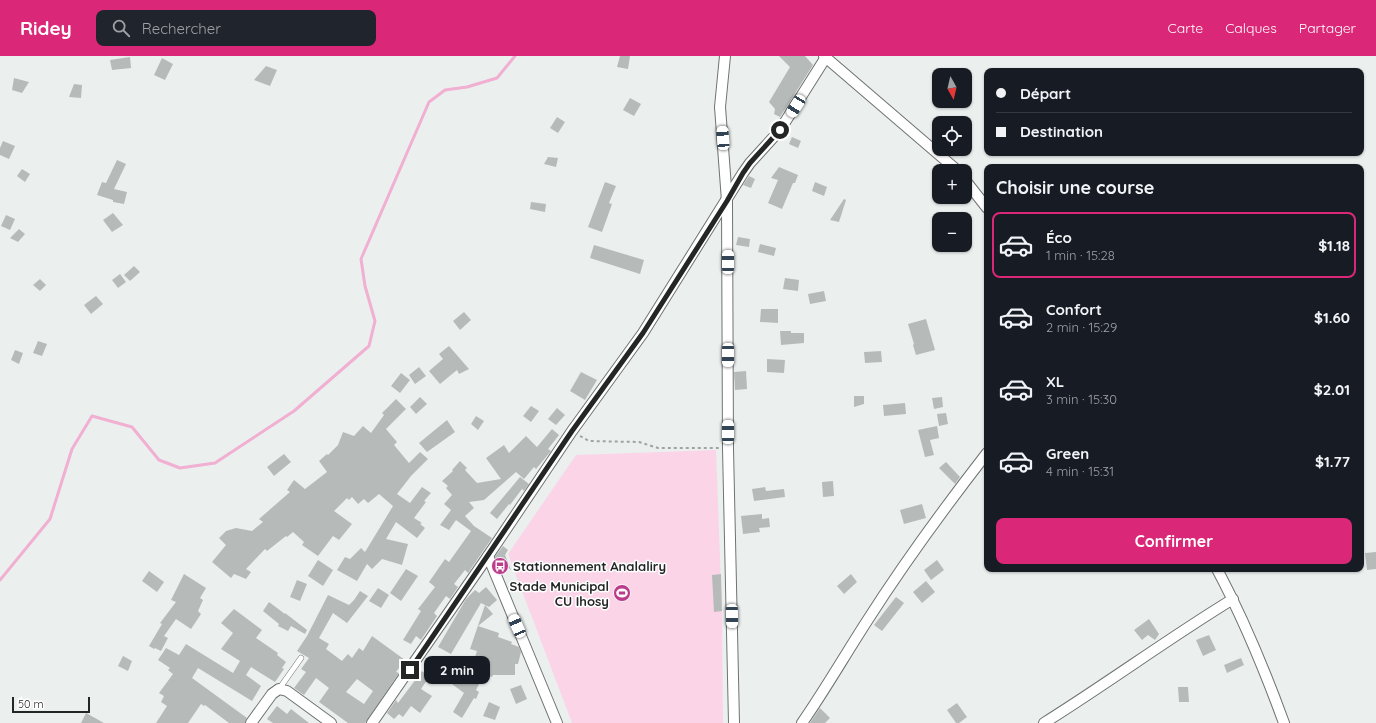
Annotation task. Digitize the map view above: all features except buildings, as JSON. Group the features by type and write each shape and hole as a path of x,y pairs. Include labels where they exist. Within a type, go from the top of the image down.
{"street":[{"path":"725,56 720,107 727,201 728,448 734,723"},
{"path":"372,723 488,556 572,431 643,333 750,163 780,130 825,57 950,164"},
{"path":"972,189 984,204"},
{"path":"802,723 867,621 955,494 984,457"},
{"path":"488,556 557,723"},
{"path":"1219,572 1233,599 1284,723"},
{"path":"1044,723 1092,693 1189,625 1233,599"},
{"path":"250,723 272,694 279,689 287,691 331,723"}],"lane":[{"path":"279,689 301,658"}],"path":[{"path":"572,431 589,441 639,442 658,448 728,448"}],"shaded area":[{"name":"Stade Municipal CU Ihosy","path":"716,450 722,611 723,723 572,723 508,554 576,455"}],"waterway":[{"path":"0,580 50,519 72,449 92,416 132,427 159,460 180,468 215,463 294,411 369,346 375,321 365,286 361,259 429,102 445,90 467,87 497,78 515,56"}],"place":[{"name":"Stationnement Analaliry","path":"500,566"},
{"name":"Stade Municipal CU Ihosy","path":"622,593"}],"route":[{"path":"410,670 572,431 643,333 727,201 743,173 750,163 770,143 780,130"}]}
